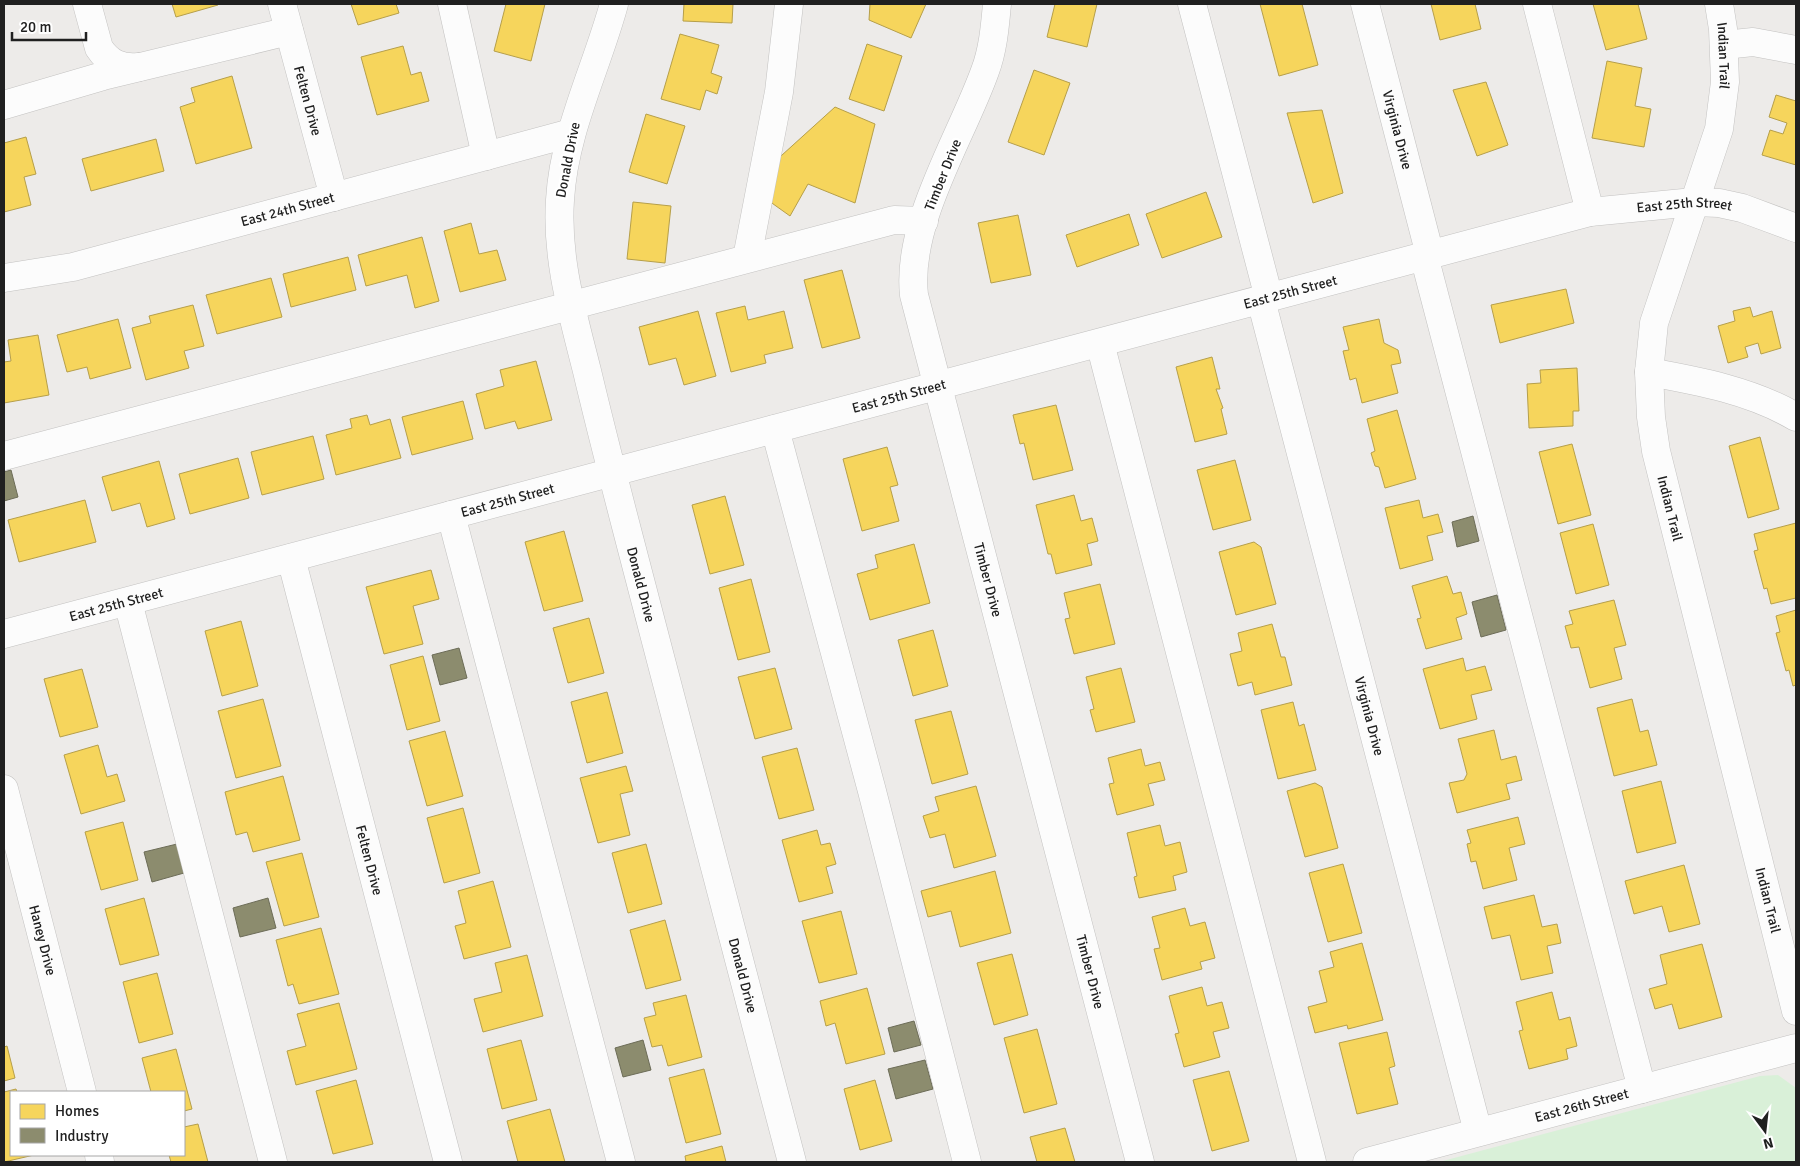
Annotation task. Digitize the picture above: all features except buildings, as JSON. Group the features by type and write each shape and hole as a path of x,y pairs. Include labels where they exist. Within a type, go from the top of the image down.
{"street":[{"path":"86,4 99,48 110,61 122,67 148,67"},
{"name":"Felten Drive","path":"282,4 334,197"},
{"path":"452,4 486,156"},
{"name":"Donald Drive","path":"614,4 599,54 583,94 571,133 560,200 562,263 612,473 792,1162"},
{"path":"748,258 779,92 789,4"},
{"name":"Timber Drive","path":"997,4 986,69 924,221 914,256 912,276 914,294 1140,1162"},
{"name":"Virginia Drive","path":"1192,4 1265,299 1478,1132"},
{"name":"Virginia Drive","path":"1365,4 1427,256 1642,1089"},
{"path":"1537,4 1590,212"},
{"name":"Indian Trail","path":"1719,4 1724,45 1725,82 1719,129 1654,323 1649,372 1651,417 1656,451 1796,1011"},
{"path":"4,105 68,88 103,76 148,67 289,31"},
{"path":"1724,45 1753,42 1796,50"},
{"path":"68,88 91,71 99,48"},
{"name":"East 24th Street","path":"4,278 73,267 571,133"},
{"name":"East 25th Street","path":"4,634 1590,212 1694,202 1719,203 1742,208 1796,228"},
{"path":"4,456 894,220 924,221"},
{"path":"1100,343 1312,1162"},
{"path":"1649,372 1747,395 1773,403 1796,417"},
{"path":"775,429 874,800 967,1162"},
{"path":"451,515 621,1162"},
{"name":"Felten Drive","path":"291,558 448,1162"},
{"path":"128,602 273,1162"},
{"name":"Haney Drive","path":"4,789 82,1091"},
{"name":"East 26th Street","path":"1367,1162 1796,1048"}],"green space":[{"path":"1778,1075 1796,1088 1796,1162 1439,1162 1760,1076"}]}
